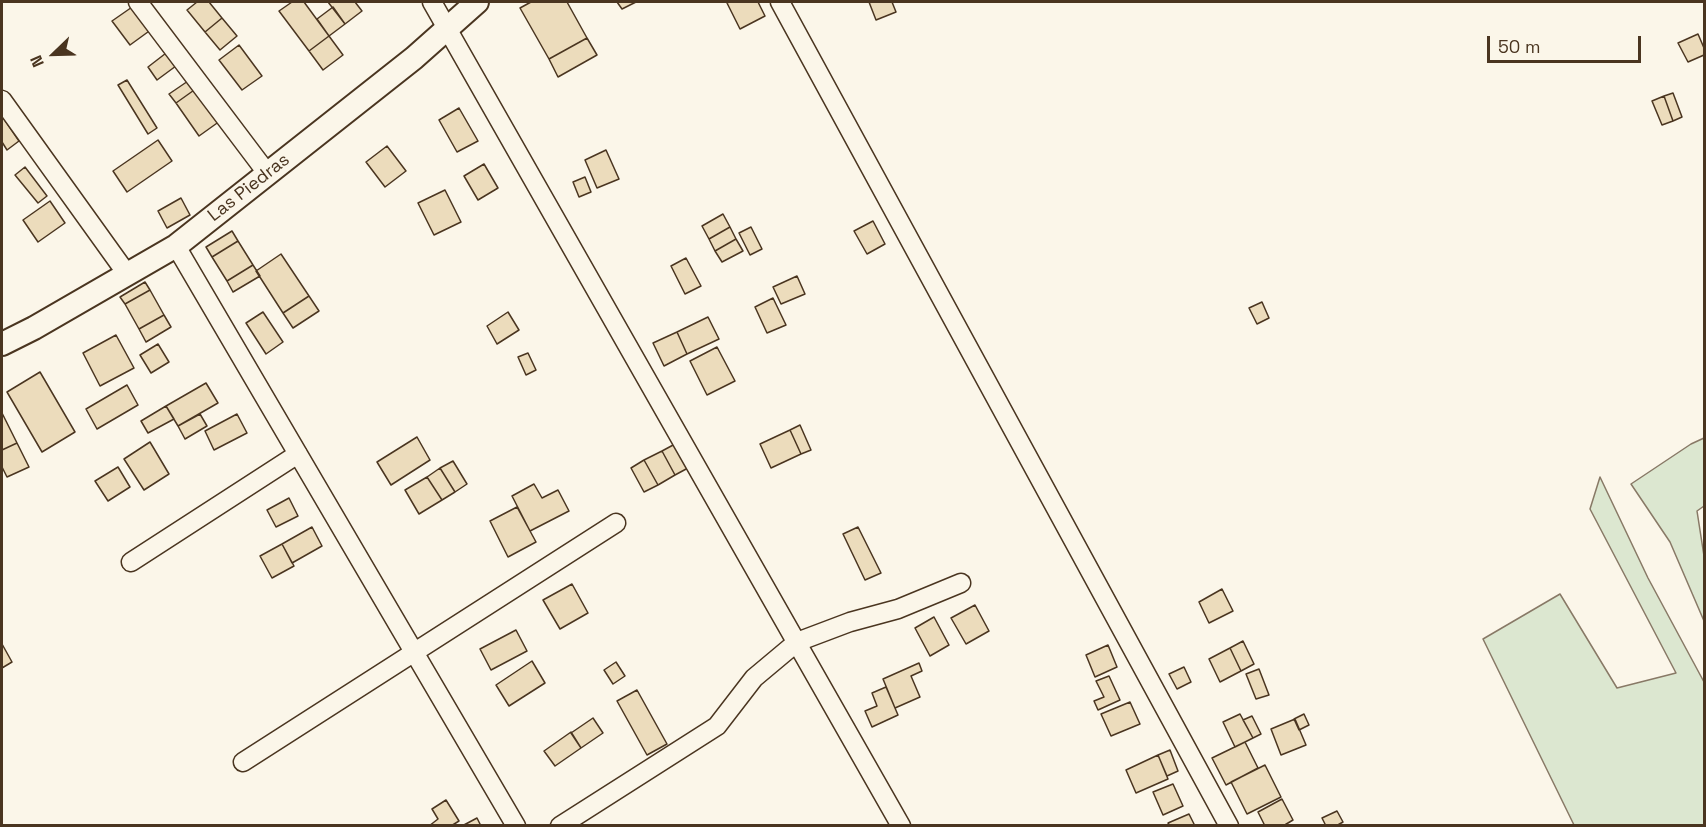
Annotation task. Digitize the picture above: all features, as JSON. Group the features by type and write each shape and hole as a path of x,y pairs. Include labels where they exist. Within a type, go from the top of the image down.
{"street":[{"path":"138,2 267,173"},
{"path":"432,2 901,825"},
{"name":"Las Piedras","path":"2,344 176,246 414,58 477,2"},
{"path":"780,2 1229,825"},
{"path":"2,100 128,274"},
{"path":"176,246 516,825"},
{"path":"131,562 298,454"},
{"path":"243,762 616,523"},
{"path":"560,825 717,726 754,678 797,642 850,622 898,609 961,583"}],"green space":[{"path":"1704,438 1704,506 1697,511 1704,556 1704,621 1670,542 1631,484 1691,444"},
{"path":"1600,477 1648,578 1704,682 1704,825 1574,825 1483,639 1560,594 1617,688 1676,673 1590,509"}],"building":[{"path":"197,2 209,2 222,18 205,32 187,10"},
{"path":"292,2 304,2 329,36 309,51 279,11"},
{"path":"328,2 355,2 362,11 345,24"},
{"path":"531,2 567,2 587,38 549,59 520,8"},
{"path":"617,2 636,2 622,9"},
{"path":"758,2 765,16 740,29 727,3"},
{"path":"869,2 892,2 896,12 876,20"},
{"path":"135,5 152,29 130,45 112,21"},
{"path":"333,7 345,24 329,36 317,19"},
{"path":"222,18 237,36 220,50 205,32"},
{"path":"1698,34 1704,48 1704,55 1688,62 1678,43"},
{"path":"329,36 343,55 323,70 309,51"},
{"path":"587,38 597,55 558,77 549,59"},
{"path":"239,45 262,76 242,90 219,60"},
{"path":"170,50 180,63 157,80 148,67"},
{"path":"191,79 197,88 176,103 169,94"},
{"path":"127,80 157,128 148,134 118,85"},
{"path":"197,88 220,121 199,136 176,103"},
{"path":"1673,93 1682,117 1673,121 1664,96"},
{"path":"1664,96 1673,121 1662,125 1652,101"},
{"path":"459,108 478,141 457,152 439,120"},
{"path":"2,116 19,141 7,150 2,142"},
{"path":"158,140 172,161 127,192 113,171"},
{"path":"387,146 406,171 385,187 366,162"},
{"path":"606,150 619,179 597,188 585,160"},
{"path":"484,164 498,188 478,200 464,176"},
{"path":"25,167 47,196 38,203 15,175"},
{"path":"585,177 591,192 579,197 573,182"},
{"path":"445,190 461,222 434,235 418,203"},
{"path":"181,198 190,215 167,228 158,211"},
{"path":"50,201 65,223 38,242 23,220"},
{"path":"723,214 730,227 709,239 702,226"},
{"path":"873,221 885,244 867,254 854,231"},
{"path":"730,227 736,239 715,251 709,239"},
{"path":"751,227 762,249 750,255 739,233"},
{"path":"232,231 238,241 212,257 206,247"},
{"path":"736,239 743,251 722,262 715,251"},
{"path":"238,241 253,265 227,281 212,257"},
{"path":"281,254 309,296 283,313 256,271"},
{"path":"686,258 701,286 685,294 671,266"},
{"path":"253,265 260,276 233,292 227,281"},
{"path":"797,276 805,294 781,304 773,287"},
{"path":"145,282 150,290 125,304 120,297"},
{"path":"150,290 164,315 139,329 125,304"},
{"path":"309,296 319,311 293,328 283,313"},
{"path":"773,298 786,325 767,333 755,307"},
{"path":"1262,302 1269,318 1257,324 1249,308"},
{"path":"263,312 283,342 266,354 246,323"},
{"path":"508,312 519,330 497,344 487,326"},
{"path":"164,315 171,327 146,342 139,329"},
{"path":"708,317 719,339 687,354 677,332"},
{"path":"677,332 687,354 664,366 653,343"},
{"path":"116,335 134,368 100,386 83,353"},
{"path":"158,344 169,362 151,373 140,355"},
{"path":"717,347 735,381 707,395 690,361"},
{"path":"528,353 536,370 526,375 518,357"},
{"path":"40,372 75,432 42,452 7,392"},
{"path":"206,383 218,403 178,426 166,406"},
{"path":"127,385 138,405 97,429 86,409"},
{"path":"166,406 174,419 148,433 141,421"},
{"path":"2,413 17,443 2,450"},
{"path":"200,414 207,426 185,439 178,426"},
{"path":"237,414 247,433 214,450 205,431"},
{"path":"800,425 811,450 801,454 790,430"},
{"path":"790,430 801,454 771,468 760,444"},
{"path":"417,437 430,460 391,485 377,462"},
{"path":"150,442 169,474 144,490 124,459"},
{"path":"17,443 29,467 7,477 2,467 2,450"},
{"path":"675,444 688,468 675,475 662,451"},
{"path":"662,451 675,475 658,485 644,460"},
{"path":"644,460 658,485 644,492 631,468"},
{"path":"453,461 467,484 455,492 440,468"},
{"path":"118,467 130,487 108,501 95,481"},
{"path":"440,468 455,492 442,500 427,477"},
{"path":"427,477 442,500 419,514 405,490"},
{"path":"534,484 542,498 558,490 569,511 530,531 512,496"},
{"path":"289,498 298,516 276,527 267,510"},
{"path":"517,507 536,542 508,557 490,521"},
{"path":"312,527 322,546 292,563 282,544"},
{"path":"858,527 881,573 865,580 843,534"},
{"path":"282,544 294,566 272,578 260,556"},
{"path":"572,584 588,613 560,629 543,600"},
{"path":"1222,589 1233,611 1209,623 1199,602"},
{"path":"975,605 989,631 966,644 951,618"},
{"path":"934,617 949,645 930,656 915,628"},
{"path":"516,630 527,651 491,670 480,649"},
{"path":"1243,641 1254,664 1241,671 1230,648"},
{"path":"2,644 12,662 2,668"},
{"path":"1108,645 1117,667 1095,677 1086,655"},
{"path":"1230,648 1241,671 1220,682 1209,659"},
{"path":"532,661 545,683 509,706 496,685"},
{"path":"616,662 625,676 613,684 604,670"},
{"path":"919,663 922,671 911,676 920,697 895,708 883,679"},
{"path":"1184,667 1191,682 1177,689 1169,674"},
{"path":"1259,669 1269,695 1256,699 1246,674"},
{"path":"1109,676 1120,700 1098,710 1094,701 1104,697 1096,681"},
{"path":"886,687 898,715 872,727 865,711 877,706 872,693"},
{"path":"637,690 667,744 647,755 617,701"},
{"path":"1130,702 1140,724 1111,736 1101,714"},
{"path":"1240,714 1253,738 1235,747 1223,722"},
{"path":"1304,714 1309,725 1299,730 1294,719"},
{"path":"1252,716 1261,734 1253,738 1243,720"},
{"path":"593,718 603,733 581,748 571,733"},
{"path":"1295,719 1306,745 1281,755 1271,729"},
{"path":"571,732 581,748 555,766 544,751"},
{"path":"1245,742 1258,768 1226,785 1212,758"},
{"path":"1170,750 1178,771 1167,776 1158,755"},
{"path":"1158,755 1168,779 1136,793 1126,770"},
{"path":"1265,765 1281,797 1247,814 1231,782"},
{"path":"1173,784 1183,806 1163,815 1153,792"},
{"path":"1282,799 1293,820 1283,826 1265,826 1258,812"},
{"path":"446,800 459,821 451,826 429,826 438,819 432,809"},
{"path":"1337,811 1343,822 1336,826 1326,826 1322,818"},
{"path":"1189,814 1195,826 1170,826 1168,823"},
{"path":"477,818 481,826 462,826"}]}
